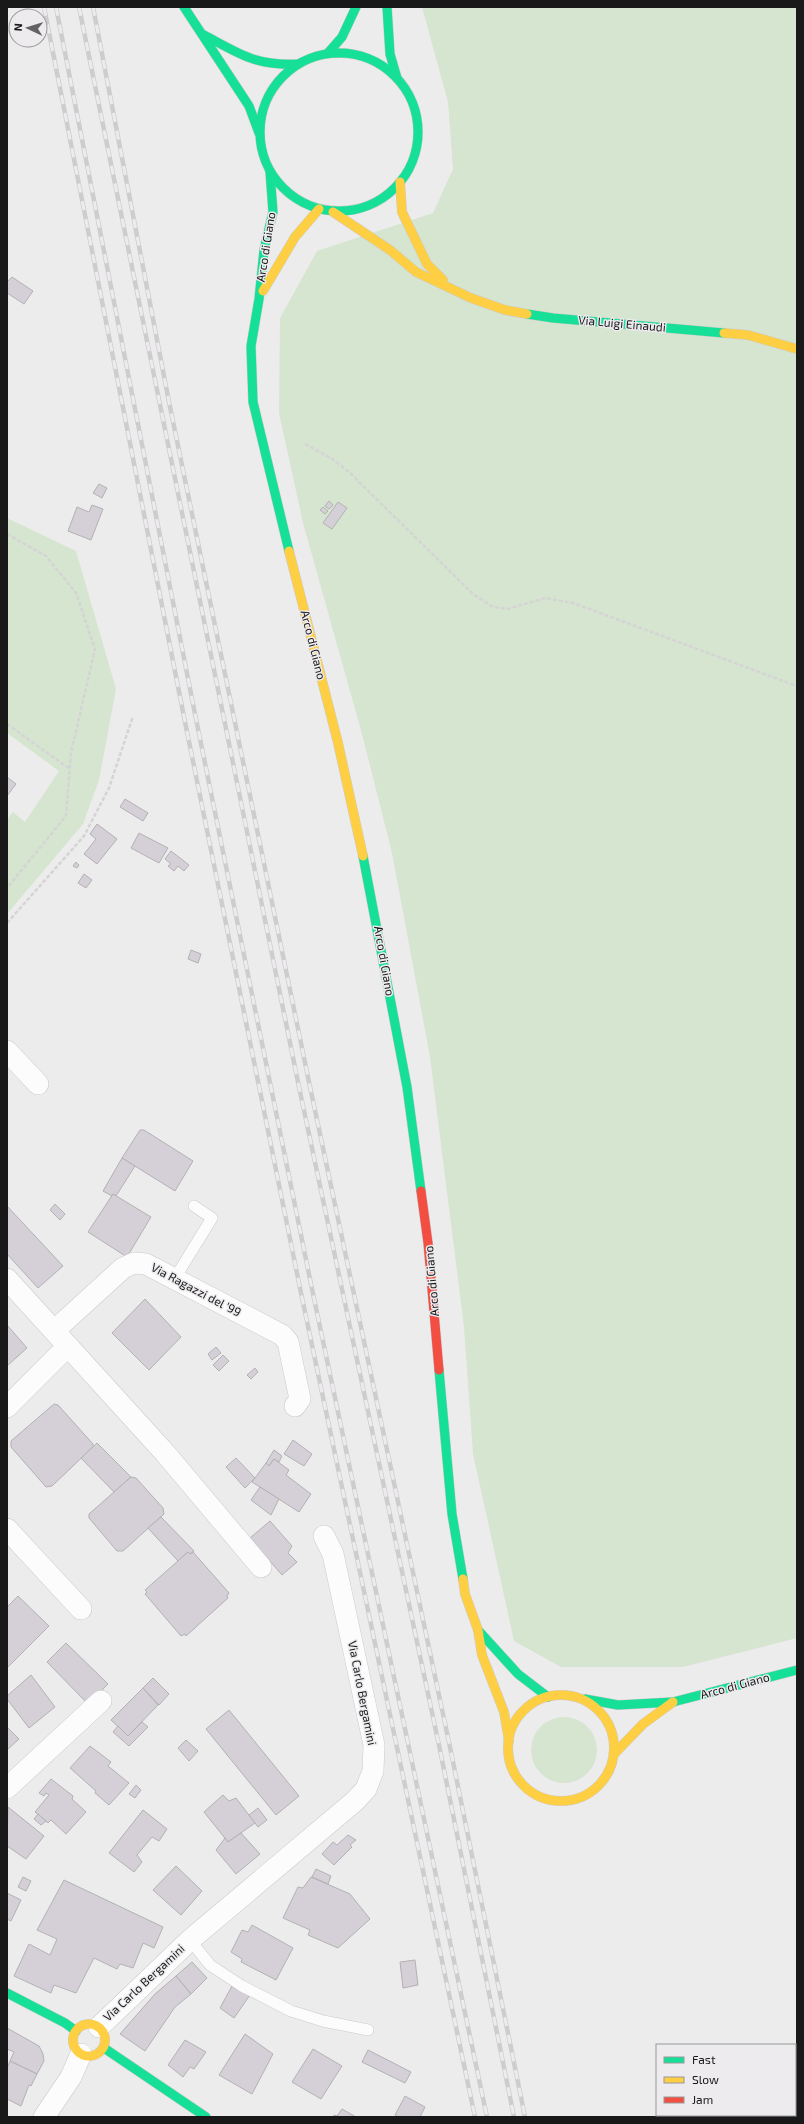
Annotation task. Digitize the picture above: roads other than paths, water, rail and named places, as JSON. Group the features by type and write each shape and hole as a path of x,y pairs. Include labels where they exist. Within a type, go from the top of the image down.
{"main road":[{"path":"184,7 249,106 260,133"},
{"path":"328,54 342,37 356,7"},
{"path":"387,7 390,54 397,78 412,102 418,130 414,158 400,182 378,201 357,210 333,212 319,209 291,196 270,172 262,153 260,133 264,106 277,82 298,64 313,57 328,54 354,54 377,63 397,78"},
{"path":"203,35 251,60 277,65 298,64"},
{"name":"Arco di Giano","path":"270,172 273,212 264,250 259,299 251,346 253,402 338,743 373,900 407,1086 428,1242 452,1514 457,1554 465,1594 478,1630 482,1655 504,1712 509,1741"},
{"name":"Via Luigi Einaudi","path":"400,182 402,212 426,264 450,288"},
{"name":"Arco di Giano","path":"259,299 282,256 305,222 319,209"},
{"name":"Via Luigi Einaudi","path":"333,212 390,250 416,272 471,298 505,310 553,318 748,335 797,349"},
{"name":"Arco di Giano","path":"478,1630 518,1674 548,1697"},
{"name":"Arco di Giano","path":"580,1699 618,1705 673,1702 797,1670"},
{"path":"564,1696 580,1699 592,1705 603,1715 612,1734 614,1754 611,1766 598,1786 578,1798 555,1800 533,1792 520,1780 512,1765 509,1753 509,1741 512,1729 522,1713 537,1701 548,1697 564,1696"},
{"name":"Arco di Giano","path":"614,1754 643,1724 673,1702"},
{"path":"7,1993 65,2023 76,2031"},
{"path":"94,2024 99,2027 105,2035 104,2048 90,2057 81,2054 74,2044 76,2031 84,2025 94,2024"},
{"path":"104,2048 206,2117"}],"street":[{"path":"7,1051 38,1084"},
{"name":"Via Ragazzi del '99","path":"55,1330 123,1268 134,1263 146,1264 282,1335 288,1342 300,1399 295,1406"},
{"path":"7,1279 55,1330 165,1453 261,1567"},
{"path":"7,1407 68,1346"},
{"path":"7,1529 81,1609"},
{"name":"Via Carlo Bergamini","path":"99,2027 190,1940 341,1815 366,1789 373,1771 374,1745 333,1554 324,1536"},
{"path":"7,1788 101,1701"},
{"path":"44,2117 71,2077 81,2054"}],"lane":[{"path":"175,1278 212,1218 194,1206"},
{"name":"Via Carlo Bergamini","path":"190,1940 210,1965 242,1986 291,2011 323,2021 368,2030"}],"railway":[{"path":"44,7 184,717 301,1293 475,2117"},
{"path":"56,7 195,714 312,1289 487,2117"},
{"path":"79,7 299,1087 440,1750 514,2117"},
{"path":"93,7 169,402 309,1082 450,1747 525,2117"}]}
